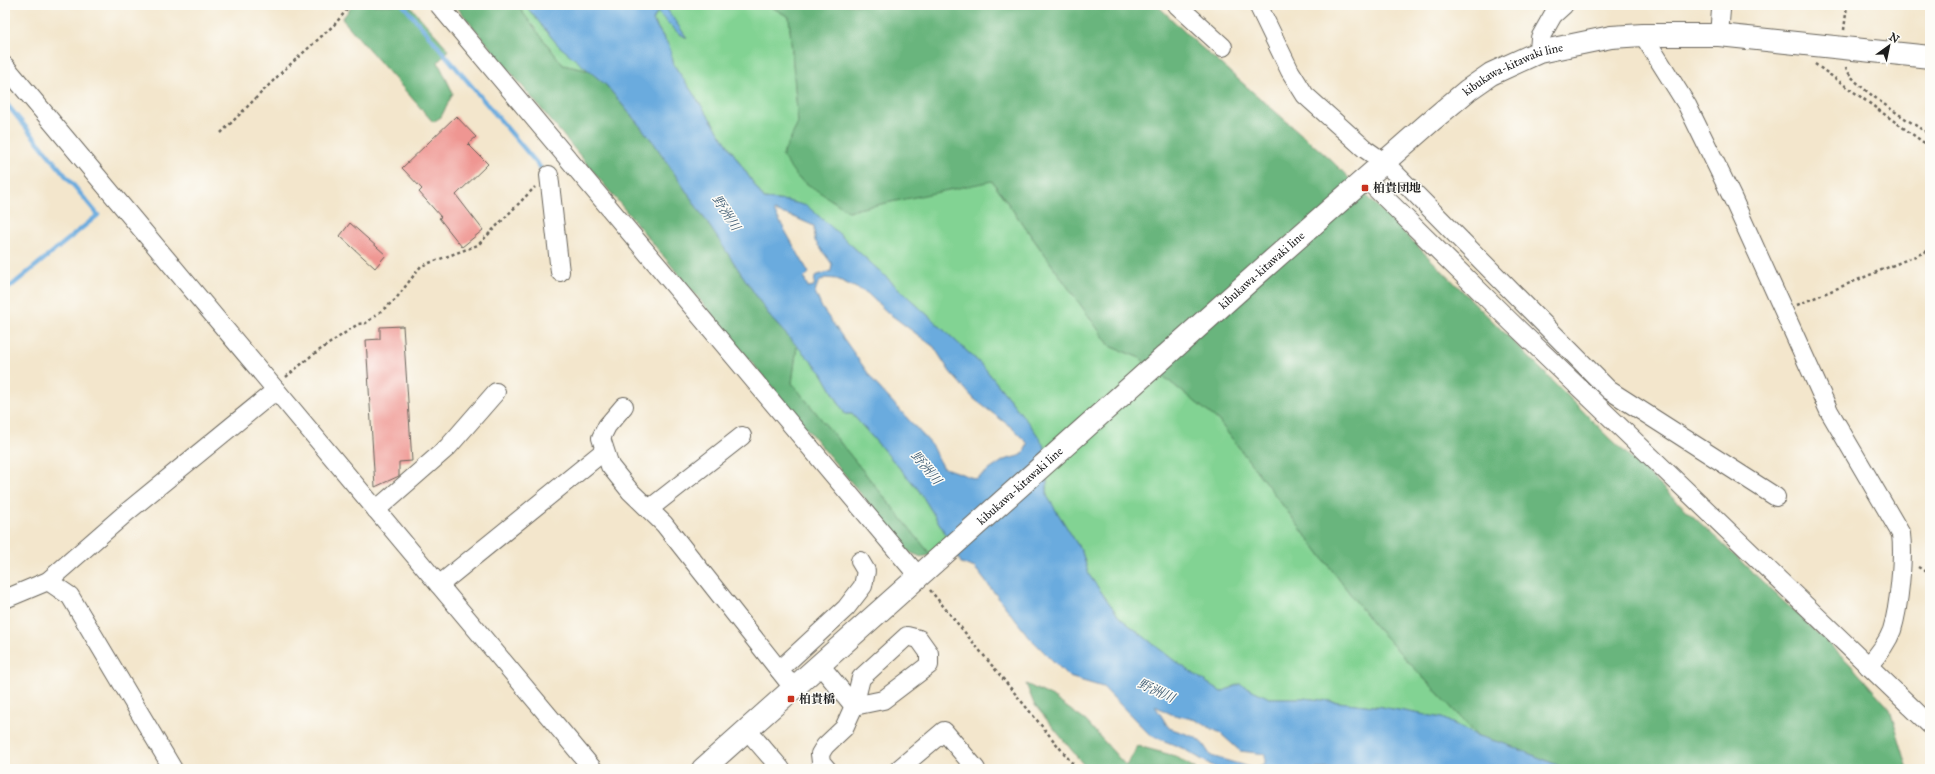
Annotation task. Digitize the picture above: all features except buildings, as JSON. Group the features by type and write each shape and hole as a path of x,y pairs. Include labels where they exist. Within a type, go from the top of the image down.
{"main road":[{"name":"kibukawa-kitawaki line","path":"703,769 748,731 1274,259 1468,90 1490,74 1539,52 1611,37 1644,34 1719,35 1930,57"}],"street":[{"path":"439,5 926,570"},
{"path":"1177,5 1223,47"},
{"path":"1258,5 1290,71 1305,95 1365,149 1385,163 1609,390 1776,497"},
{"path":"1539,52 1540,38 1553,15 1564,5"},
{"path":"1719,35 1722,10 1720,5"},
{"path":"1644,34 1687,105 1732,197 1829,411 1901,534 1903,549 1892,629 1882,650 1868,666"},
{"path":"5,66 593,769"},
{"path":"549,176 560,272"},
{"path":"1366,179 1930,726"},
{"path":"5,599 48,581 127,512 276,390"},
{"path":"376,510 448,447 496,392"},
{"path":"624,406 607,426 601,438 610,466 630,491 664,524 794,689"},
{"path":"649,509 742,436"},
{"path":"439,585 604,451"},
{"path":"779,670 846,608 863,586 866,571 860,561"},
{"path":"48,581 70,596 172,769"},
{"path":"820,665 854,706 844,728 825,746 820,754 821,762 827,769"},
{"path":"748,731 781,769"},
{"path":"899,769 944,731 976,769"}],"path":[{"path":"221,133 283,71 334,25 351,5"},
{"path":"1847,5 1843,49 1847,71 1858,84 1930,135"},
{"path":"1795,44 1813,62 1930,147"},
{"path":"276,390 280,383 311,356 358,324 366,323 395,300 421,266 478,245 527,193 549,176"},
{"path":"1783,311 1930,250"},
{"path":"926,570 1077,769"}],"green space":[{"path":"353,5 409,5 449,50 438,62 453,93 441,117 433,122 342,19"},
{"path":"455,5 517,5 563,65 590,71 606,85 654,143 771,318 797,346 792,383 931,555 921,557 909,552"},
{"path":"517,5 525,5 558,45 590,71 563,65"},
{"path":"664,5 768,5 789,17 798,123 783,156 848,211 991,180 1110,346 1140,358 1218,420 1373,624 1478,736 1442,718 1382,707 1303,698 1269,698 1240,684 1221,692 1176,662 1120,618 1089,575 1082,552 1047,496 1047,451 1034,430 983,366 837,232 788,201 764,199 674,65 669,46 653,20 657,12 678,33 686,37"},
{"path":"768,5 1157,5 1193,40 1331,160 1610,438 1850,664 1890,709 1908,769 1567,769 1508,745 1478,736 1373,624 1218,420 1140,358 1110,346 992,181 848,211 798,178 782,156 798,123 789,17"},
{"path":"797,346 822,373 845,414 852,414 918,489 949,539 931,555 792,383"},
{"path":"1026,684 1051,696 1086,721 1126,766 1138,746 1175,756 1196,769 1087,769 1034,704"}],"water":[{"name":"野洲川","path":"525,5 664,5 687,38 678,33 657,12 653,21 669,46 674,65 764,199 788,201 807,206 983,366 1034,430 1047,451 1047,496 1082,552 1089,575 1120,618 1176,662 1221,692 1240,684 1269,698 1303,698 1382,707 1442,718 1478,736 1508,745 1567,769 1256,769 1218,769 1182,748 1150,735 1103,687 1069,677 1029,637 975,568 961,563 949,539 918,489 852,414 845,414 822,373 771,318 654,143 606,85 558,45","holes":["774,211 794,217 814,226 815,241 832,264 831,271 815,276 814,286 808,287 804,278 809,273","825,278 837,279 867,293 887,312 934,347 950,372 974,399 1011,427 1028,444 1022,455 1004,460 976,479 942,467 931,444 875,383 822,308 815,292 818,283","1155,706 1171,714 1196,720 1220,733 1240,751 1265,754 1265,764 1256,769 1211,756 1203,744 1195,737 1169,728"]}],"waterway":[{"path":"403,5 540,167"},
{"path":"5,102 98,215 5,291"}],"place":[{"name":"柏貴団地","path":"1365,188"},
{"name":"柏貴橋","path":"791,699"}]}
